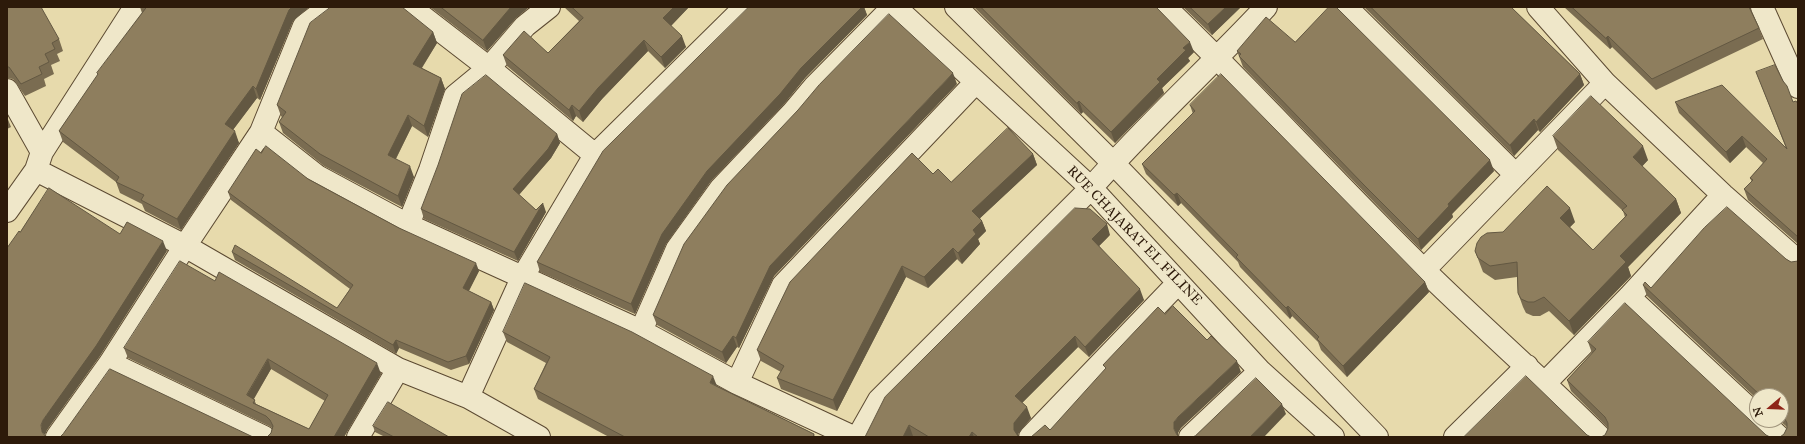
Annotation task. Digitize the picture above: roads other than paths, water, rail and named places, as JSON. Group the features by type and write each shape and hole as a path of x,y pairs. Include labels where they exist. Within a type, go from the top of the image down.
{"street":[{"path":"7,211 135,7"},
{"path":"57,437 110,362 261,132 304,26 329,7"},
{"path":"410,7 489,68 595,155"},
{"path":"408,225 430,170 455,96 489,68 525,26 549,7"},
{"path":"468,397 522,278 595,155 745,7"},
{"path":"641,331 677,249 721,188 793,112 814,87 894,7"},
{"name":"RUE CHAJARAT EL FILINE","path":"894,7 1091,188 1260,371 1333,437"},
{"path":"956,7 1113,163 1371,435"},
{"path":"1165,7 1218,58 1424,270 1545,383 1600,437"},
{"path":"858,437 879,400 1091,188 1113,163 1218,58 1266,7"},
{"path":"1346,7 1516,175"},
{"path":"1539,7 1605,83 1723,194 1798,261"},
{"path":"1762,7 1798,87"},
{"path":"737,383 783,284 976,82"},
{"path":"1424,270 1605,83"},
{"path":"7,90 39,161 398,369 468,397 537,437"},
{"path":"261,132 318,176 408,225 641,331 737,383 853,437"},
{"path":"1545,383 1629,297 1723,194"},
{"path":"1030,437 1178,283"},
{"path":"1629,297 1749,409"},
{"path":"110,362 264,437"},
{"path":"1455,437 1527,366"},
{"path":"358,437 398,369"},
{"path":"1190,437 1260,371"},
{"path":"1769,428 1779,437"}]}
